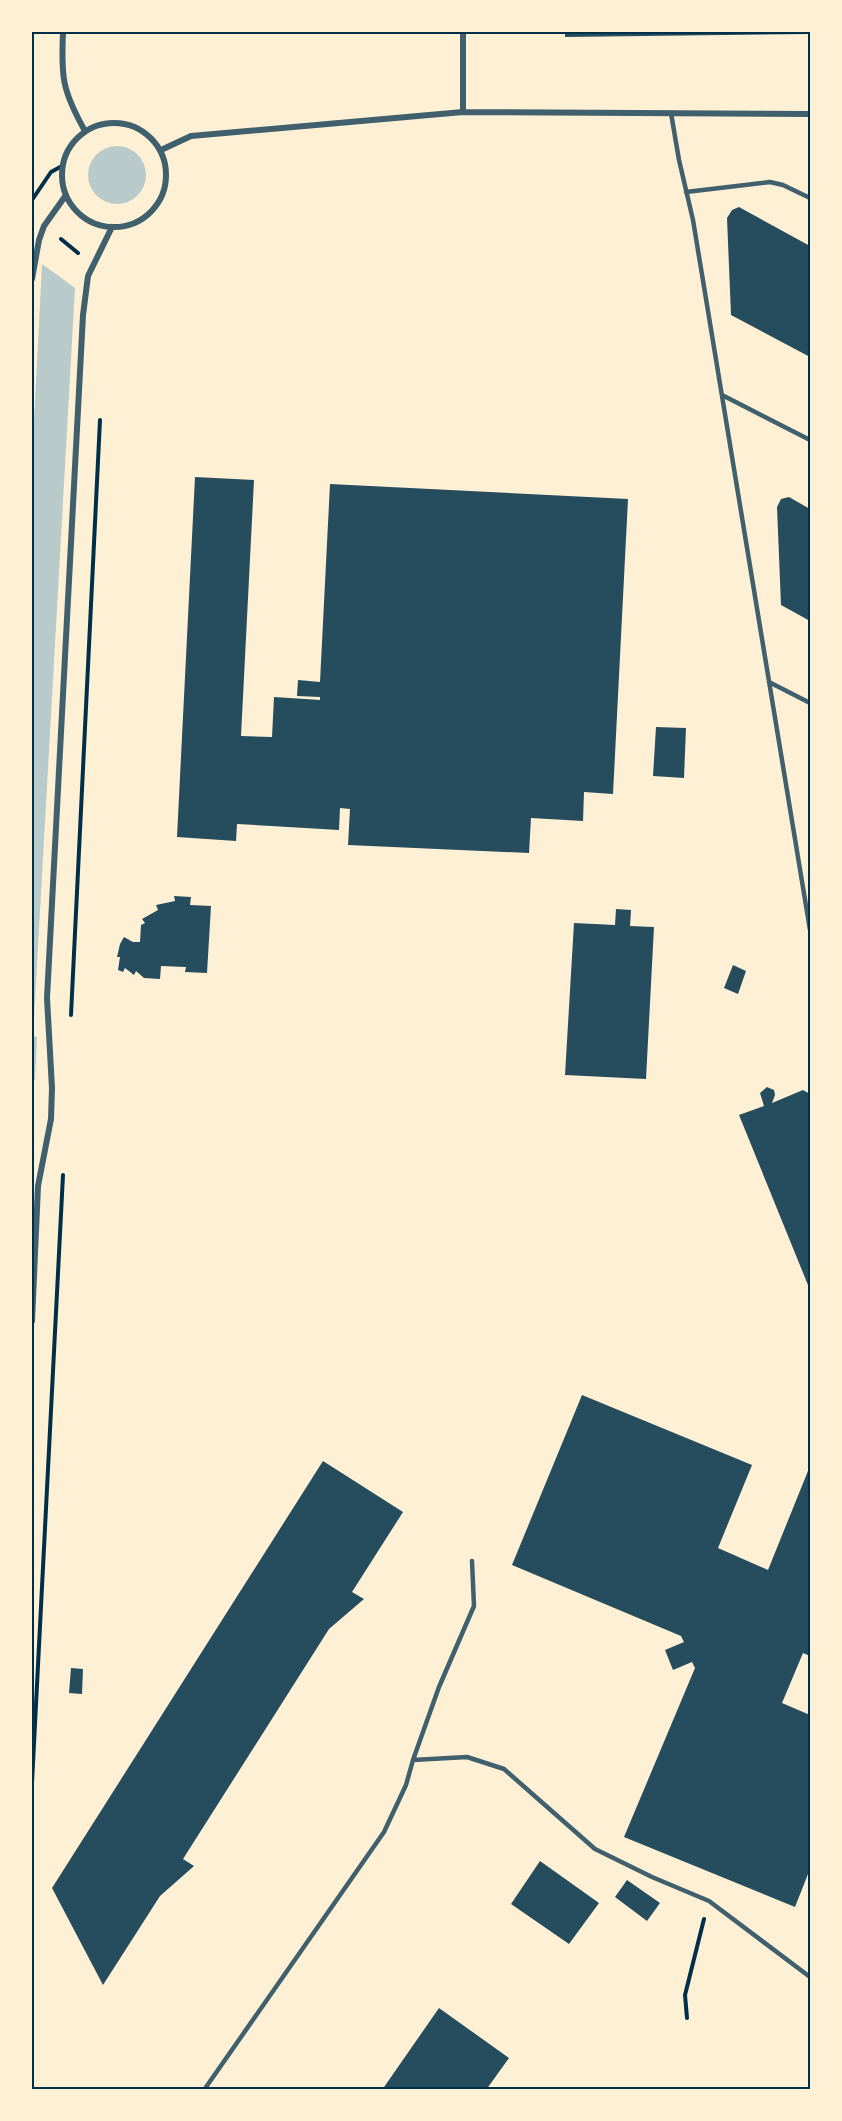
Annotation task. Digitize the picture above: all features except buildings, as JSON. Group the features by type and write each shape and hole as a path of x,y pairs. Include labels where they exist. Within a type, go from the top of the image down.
{"street":[{"path":"63,32 62,69 68,99 85,130"},
{"path":"463,32 463,112"},
{"path":"161,150 191,136 463,112 810,114"},
{"path":"105,122 127,123 147,133 161,150 166,164 163,195 155,209 142,219 128,225 112,227 98,224 84,218 66,195 62,181 62,166 70,146 85,130 105,122"},
{"path":"32,279 44,226 66,195"},
{"path":"32,1321 38,1186 51,1119 52,1088 47,998 82,315 88,276 112,227"}],"lane":[{"path":"671,113 693,220 810,930"},
{"path":"686,192 770,182 783,184 810,198"},
{"path":"722,395 810,440"},
{"path":"769,682 810,703"},
{"path":"204,2090 384,1832 406,1785 439,1688 474,1606 472,1561"},
{"path":"413,1760 467,1757 504,1769 595,1849 652,1877 709,1901 810,1977"}],"path":[{"path":"32,200 51,172 62,166"},
{"path":"44,226 93,264"},
{"path":"687,2018 685,1995 709,1901"}],"shaded area":[{"path":"111,146 123,146 138,154 146,169 146,181 138,196 123,204 111,204 96,196 88,181 88,169 96,154"},
{"path":"42,264 75,288 33,1036 37,1037 35,1080 32,1080 32,462"}]}
